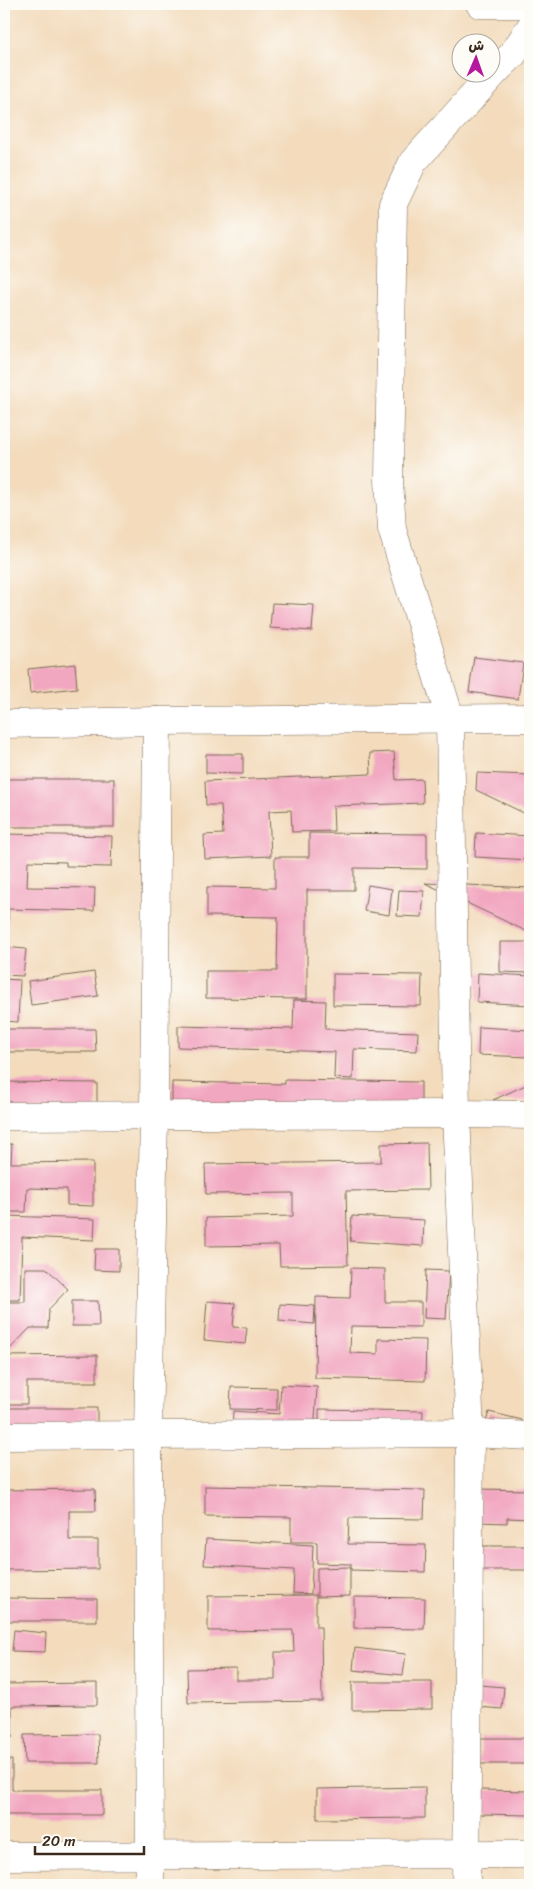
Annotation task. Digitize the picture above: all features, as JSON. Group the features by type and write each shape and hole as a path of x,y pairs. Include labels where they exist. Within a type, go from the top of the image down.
{"street":[{"path":"480,4 530,4"},
{"path":"466,1885 470,1433 456,1114 450,718 392,529 389,480 393,204 413,162 513,54 530,28"},
{"path":"4,724 157,720 530,718"},
{"path":"150,1885 148,1436 154,1115 157,720"},
{"path":"4,1116 530,1115"},
{"path":"4,1436 470,1433 530,1436"},
{"path":"4,1856 530,1854"}],"building":[{"path":"272,603 314,605 312,631 270,628"},
{"path":"474,657 523,663 518,699 469,692"},
{"path":"75,664 77,688 30,693 28,669"},
{"path":"394,752 396,780 422,779 423,803 333,806 334,831 292,832 291,810 269,811 271,856 205,859 204,835 223,834 221,805 206,805 205,781 371,774 370,753"},
{"path":"206,754 243,754 243,774 206,773"},
{"path":"477,773 530,775 530,816 476,790"},
{"path":"4,779 114,779 114,827 4,827"},
{"path":"309,833 427,834 427,869 354,868 354,890 307,890 307,999 206,998 206,971 277,971 278,917 207,916 207,887 275,888 275,857 309,857"},
{"path":"476,833 530,836 530,860 475,857"},
{"path":"4,834 112,836 111,867 66,866 66,862 28,861 27,887 95,888 94,911 8,909 8,935 4,935"},
{"path":"425,883 530,888 530,933"},
{"path":"368,885 392,889 389,915 364,911"},
{"path":"399,890 424,891 422,917 397,916"},
{"path":"500,942 530,942 530,973 500,972"},
{"path":"4,947 26,949 23,976 4,975"},
{"path":"94,972 98,996 31,1005 28,981"},
{"path":"478,973 530,976 530,1005 477,1002"},
{"path":"333,974 422,975 421,1006 333,1005"},
{"path":"4,979 20,980 18,1022 4,1021"},
{"path":"294,1000 326,1001 325,1029 418,1032 417,1051 354,1049 353,1079 334,1078 335,1052 178,1047 178,1026 293,1029"},
{"path":"479,1027 530,1030 530,1057 478,1055"},
{"path":"4,1029 95,1029 96,1052 4,1052"},
{"path":"285,1080 421,1082 421,1112 172,1108 172,1082 285,1084"},
{"path":"4,1082 97,1083 97,1111 4,1109"},
{"path":"530,1083 530,1102 493,1100"},
{"path":"427,1143 428,1190 346,1191 348,1265 280,1266 279,1245 206,1246 206,1218 293,1216 293,1193 206,1194 205,1164 381,1162 381,1144"},
{"path":"4,1144 12,1144 11,1163 93,1162 93,1206 67,1205 67,1189 27,1188 26,1212 4,1212"},
{"path":"4,1216 95,1219 94,1240 22,1237 20,1300 4,1300"},
{"path":"352,1216 424,1220 423,1246 350,1241"},
{"path":"95,1249 119,1249 119,1271 94,1270"},
{"path":"25,1268 46,1268 68,1289 49,1309 48,1328 30,1328 4,1355 4,1302 25,1302"},
{"path":"351,1268 385,1269 385,1302 421,1302 421,1327 351,1326 350,1353 378,1354 378,1339 426,1340 425,1381 315,1378 316,1297 350,1298"},
{"path":"426,1270 449,1271 446,1319 424,1318"},
{"path":"72,1301 98,1301 99,1326 72,1326"},
{"path":"207,1301 235,1303 233,1327 247,1328 245,1344 204,1340"},
{"path":"280,1304 315,1306 314,1324 279,1321"},
{"path":"97,1355 97,1382 27,1382 27,1404 4,1404 4,1356"},
{"path":"281,1385 317,1387 314,1435 232,1431 233,1411 279,1414"},
{"path":"231,1387 277,1388 277,1410 230,1409"},
{"path":"4,1408 97,1408 97,1431 4,1430"},
{"path":"319,1409 423,1411 422,1434 319,1432"},
{"path":"489,1412 522,1420 519,1433 485,1425"},
{"path":"205,1486 425,1490 424,1519 349,1518 348,1544 426,1545 425,1572 351,1570 351,1564 317,1563 317,1542 291,1542 291,1517 205,1516"},
{"path":"95,1489 96,1511 69,1511 69,1540 98,1540 98,1569 4,1570 4,1490"},
{"path":"479,1489 530,1490 530,1519 507,1518 507,1523 478,1522"},
{"path":"206,1539 313,1545 311,1594 293,1593 294,1570 204,1565"},
{"path":"477,1546 530,1546 530,1570 478,1570"},
{"path":"350,1567 350,1596 317,1597 317,1568"},
{"path":"316,1595 316,1627 321,1627 322,1701 188,1703 187,1669 236,1668 236,1680 275,1680 275,1652 294,1652 293,1630 208,1631 208,1596"},
{"path":"354,1597 425,1598 424,1629 354,1628"},
{"path":"4,1598 97,1599 97,1621 4,1621"},
{"path":"14,1630 46,1633 45,1652 12,1651"},
{"path":"355,1648 406,1654 403,1675 353,1670"},
{"path":"352,1682 432,1682 432,1709 352,1710"},
{"path":"97,1683 97,1705 12,1706 12,1738 4,1738 4,1684"},
{"path":"480,1685 504,1687 502,1709 478,1707"},
{"path":"526,1685 530,1685 530,1707 526,1707"},
{"path":"98,1734 99,1763 25,1763 24,1735"},
{"path":"481,1738 530,1738 530,1764 480,1764"},
{"path":"4,1760 12,1760 12,1790 102,1790 102,1815 4,1815"},
{"path":"425,1787 425,1818 317,1819 317,1789"},
{"path":"479,1790 530,1791 530,1815 479,1814"}]}
